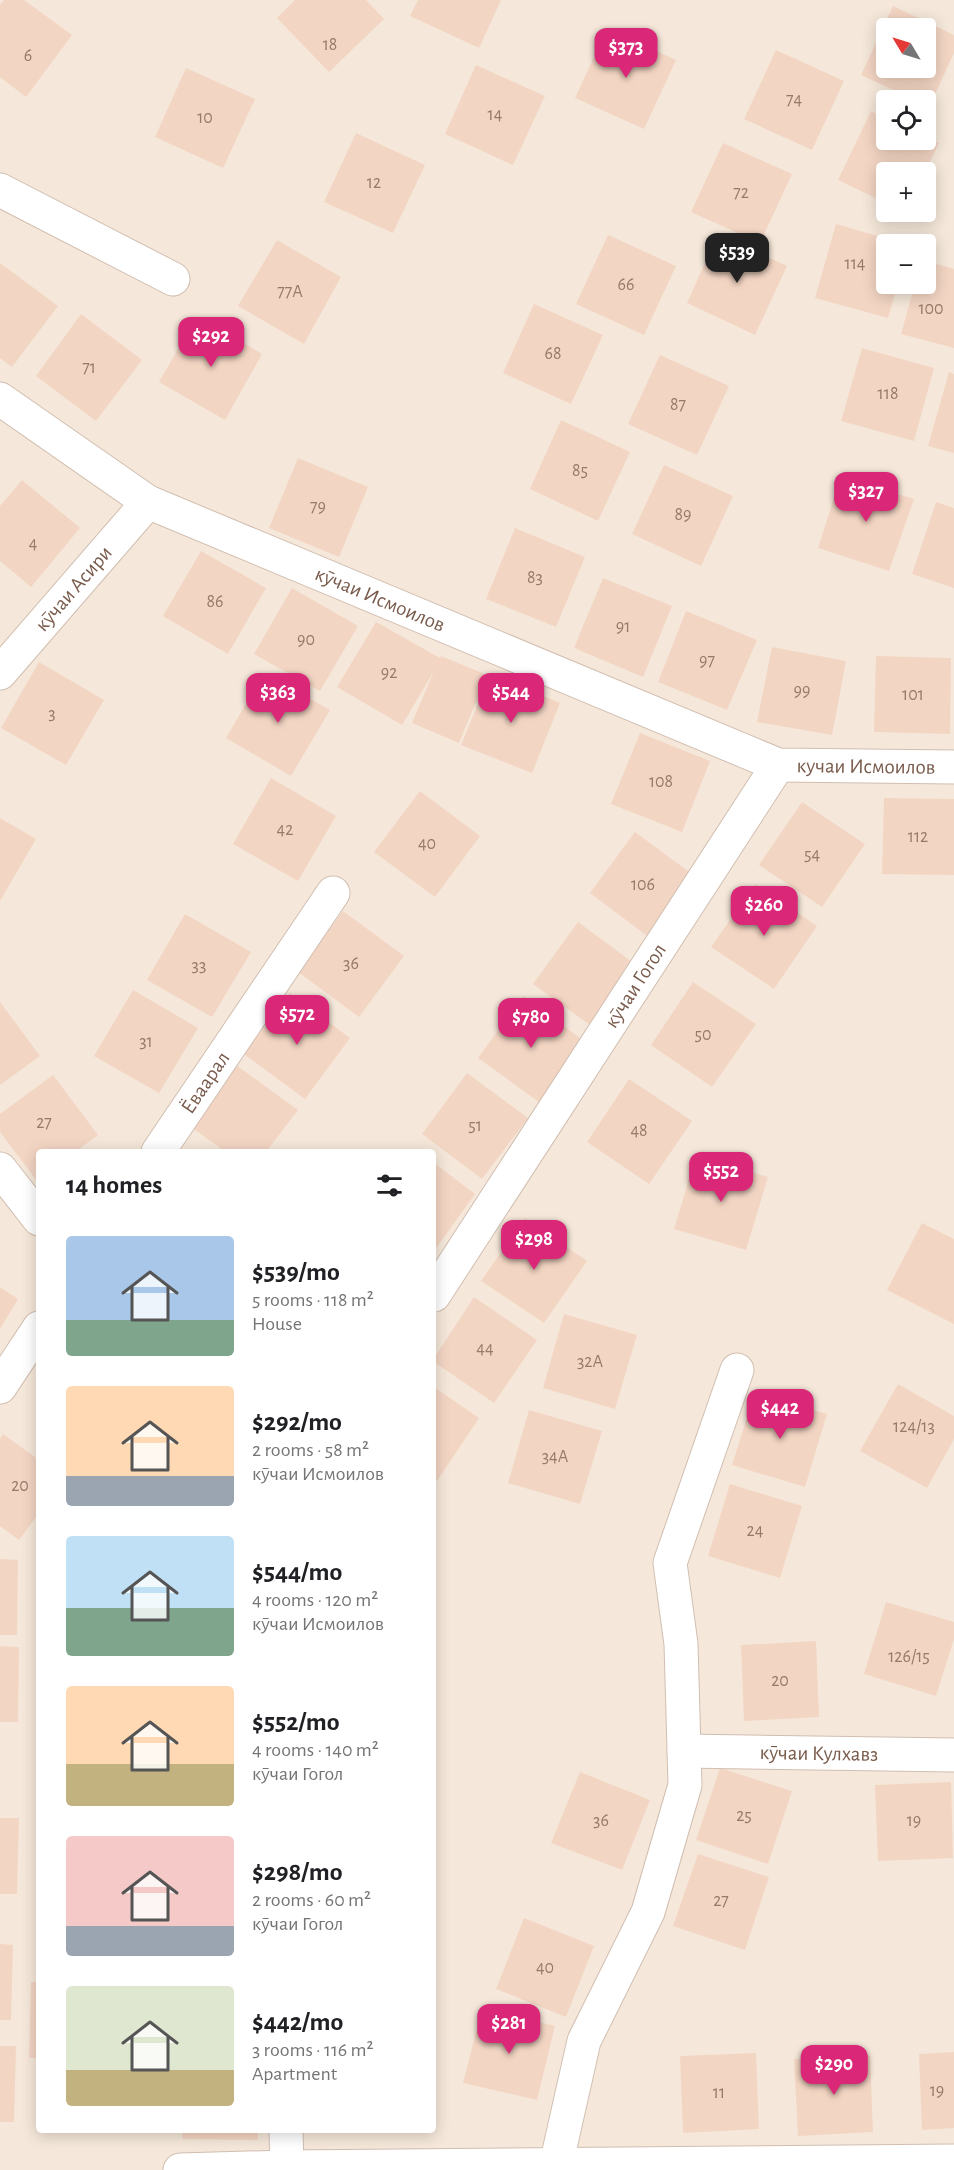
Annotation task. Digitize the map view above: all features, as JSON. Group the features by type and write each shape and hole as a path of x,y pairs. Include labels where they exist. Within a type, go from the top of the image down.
{"street":[{"path":"0,190 173,279"},
{"name":"кӯчаи Исмоилов","path":"0,399 148,502 778,765"},
{"name":"кӯчаи Асири","path":"0,673 148,502"},
{"name":"кучаи Исмоилов","path":"778,765 954,767"},
{"name":"кӯчаи Гогол","path":"436,1292 778,765"},
{"name":"Ёваарал","path":"160,1149 333,892"},
{"path":"0,1169 36,1215"},
{"path":"0,1386 36,1332"},
{"path":"556,2165 584,2041 648,1912 685,1785 681,1644 670,1563 737,1370"},
{"name":"кӯчаи Кулхавз","path":"684,1751 954,1755"},
{"path":"286,2133 286,2168"},
{"path":"180,2170 556,2165 709,2166 954,2161"}],"shaded area":[{"path":"0,0 954,0 954,2170 0,2170"}],"building":[{"path":"4,0 24,0 72,35 26,97 0,77 0,5"},
{"path":"295,0 366,0 384,19 329,72 277,18"},
{"path":"418,0 501,0 479,48 410,16"},
{"path":"893,6 918,18 887,18"},
{"path":"936,26 954,35 954,53 936,92 936,90 893,90 861,75 876,43 876,78 936,78"},
{"path":"607,29 676,60 644,129 575,98"},
{"path":"776,50 844,81 812,150 744,119"},
{"path":"476,65 545,96 513,165 445,134"},
{"path":"186,68 255,99 223,168 155,137"},
{"path":"871,111 876,114 876,150 936,150 930,162 876,162 876,198 838,180"},
{"path":"356,133 425,165 393,233 324,202"},
{"path":"723,143 792,174 760,243 691,212"},
{"path":"836,224 876,236 876,294 895,294 888,318 815,298"},
{"path":"718,234 787,266 755,335 687,303"},
{"path":"608,235 676,266 644,335 576,304"},
{"path":"277,240 341,277 304,344 238,306"},
{"path":"0,263 58,306 12,367 0,358"},
{"path":"936,264 954,269 954,348 901,334 912,294 936,294"},
{"path":"534,304 603,335 571,404 503,373"},
{"path":"81,314 142,360 96,421 36,376"},
{"path":"197,316 262,354 225,420 159,382"},
{"path":"862,348 934,368 914,441 841,421"},
{"path":"660,355 729,386 697,455 628,424"},
{"path":"949,372 954,374 954,453 928,446"},
{"path":"561,420 630,452 598,521 530,489"},
{"path":"298,458 368,487 339,557 269,528"},
{"path":"664,465 733,496 701,566 632,534"},
{"path":"841,476 914,499 889,571 818,548"},
{"path":"22,480 80,528 31,587 0,561 0,506"},
{"path":"936,502 954,508 954,588 912,574"},
{"path":"515,528 585,557 556,627 486,599"},
{"path":"201,551 266,588 228,654 163,616"},
{"path":"603,578 672,606 643,677 574,648"},
{"path":"292,588 358,626 320,691 254,654"},
{"path":"686,611 757,640 727,710 658,682"},
{"path":"376,622 440,658 441,656 487,675 459,743 412,723 434,671 402,725 337,687"},
{"path":"772,647 846,661 832,735 757,722"},
{"path":"876,656 951,658 950,734 874,732"},
{"path":"39,662 104,700 66,765 1,728"},
{"path":"264,673 330,710 291,776 226,738"},
{"path":"490,674 560,703 532,773 461,745"},
{"path":"640,733 710,761 682,832 611,804"},
{"path":"271,778 336,816 298,881 233,844"},
{"path":"420,791 480,836 435,897 374,852"},
{"path":"884,798 954,799 954,875 882,874"},
{"path":"802,802 865,844 822,907 759,865"},
{"path":"0,818 36,839 0,901"},
{"path":"635,832 696,877 650,938 590,893"},
{"path":"755,884 817,926 774,989 711,947"},
{"path":"343,911 404,956 359,1017 298,972"},
{"path":"185,914 251,952 212,1017 147,980"},
{"path":"578,922 639,967 594,1028 533,984"},
{"path":"693,982 756,1024 712,1087 651,1045"},
{"path":"133,990 198,1028 159,1093 94,1056"},
{"path":"290,993 350,1038 305,1099 244,1054"},
{"path":"523,996 584,1041 539,1102 478,1058"},
{"path":"0,1002 40,1056 0,1085"},
{"path":"236,1065 298,1110 268,1149 222,1149 191,1127"},
{"path":"467,1073 528,1118 482,1179 422,1134"},
{"path":"53,1075 98,1135 79,1149 36,1149 36,1180 0,1132 0,1114"},
{"path":"629,1079 692,1121 649,1184 587,1142"},
{"path":"696,1156 768,1177 746,1250 674,1229"},
{"path":"436,1165 475,1194 436,1248"},
{"path":"525,1218 587,1261 544,1323 481,1281"},
{"path":"922,1223 954,1239 954,1324 887,1290"},
{"path":"0,1287 18,1299 0,1329"},
{"path":"474,1297 537,1340 494,1403 436,1363 436,1355"},
{"path":"564,1314 637,1335 615,1409 543,1388"},
{"path":"898,1384 954,1416 954,1439 927,1488 860,1451"},
{"path":"436,1388 479,1418 436,1480"},
{"path":"755,1392 827,1414 805,1487 732,1465"},
{"path":"529,1410 602,1431 580,1504 508,1483"},
{"path":"3,1434 36,1458 36,1517 19,1540 0,1526 0,1439"},
{"path":"730,1484 802,1506 780,1578 708,1556"},
{"path":"0,1559 18,1560 17,1635 0,1635"},
{"path":"886,1602 954,1622 954,1639 936,1696 864,1674"},
{"path":"816,1641 819,1717 744,1721 741,1645"},
{"path":"0,1646 19,1647 18,1722 0,1722"},
{"path":"720,1768 792,1791 768,1864 696,1840"},
{"path":"580,1772 650,1800 622,1870 551,1843"},
{"path":"951,1782 953,1858 878,1861 875,1785"},
{"path":"0,1818 19,1818 17,1894 0,1894"},
{"path":"698,1854 769,1877 745,1950 673,1926"},
{"path":"524,1918 594,1946 566,2017 496,1989"},
{"path":"0,1944 13,1945 11,2020 0,2020"},
{"path":"31,1982 36,1982 36,2058 29,2058"},
{"path":"482,2009 555,2026 537,2100 463,2083"},
{"path":"0,2046 16,2046 14,2122 0,2122"},
{"path":"954,2052 954,2128 922,2130 919,2054"},
{"path":"756,2053 759,2129 683,2133 680,2056"},
{"path":"870,2056 873,2132 798,2136 794,2059"},
{"path":"182,2133 258,2133 258,2140 182,2139"}]}
